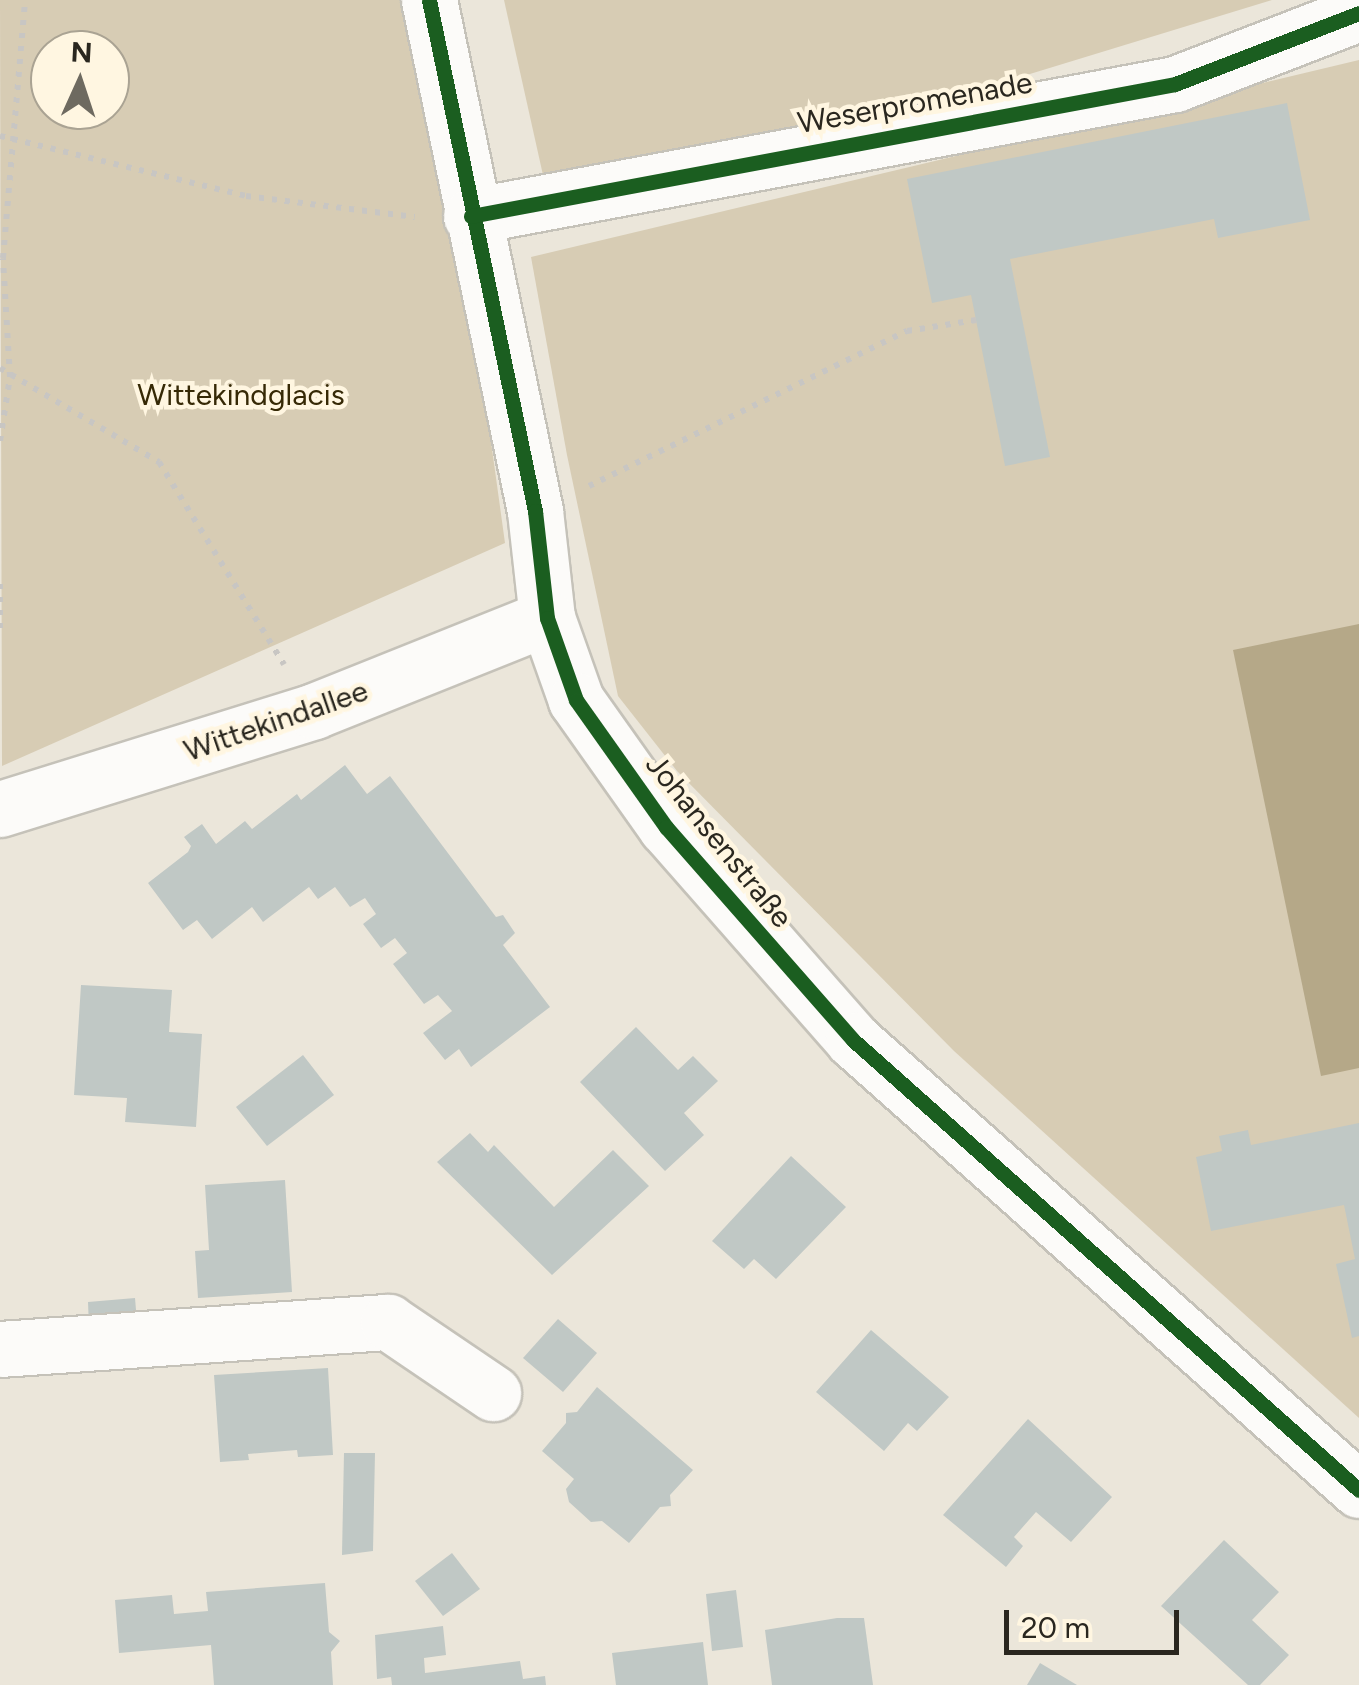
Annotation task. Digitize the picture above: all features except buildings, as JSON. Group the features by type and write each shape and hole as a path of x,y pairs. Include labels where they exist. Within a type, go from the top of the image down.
{"street":[{"name":"Johansenstraße","path":"430,0 471,216 535,511 547,618 576,700 655,811 752,928 853,1040 1359,1490"},
{"name":"Weserpromenade","path":"471,216 1175,84 1359,12"},
{"name":"Wittekindallee","path":"0,809 314,711 547,618"},
{"path":"0,1348 388,1322 493,1392"}],"path":[{"path":"0,442 10,377 3,258 25,0"},
{"path":"0,136 246,196 442,221 471,216"},
{"path":"616,473 906,331 976,320"},
{"path":"0,368 159,462 314,711"},
{"path":"0,584 0,629"}],"green space":[{"name":"Wittekindglacis","path":"0,0 430,0 505,543 2,766"},
{"path":"504,0 1272,0 553,220"},
{"path":"1359,60 1359,1418 954,1051 677,771 618,696 567,455 531,257"}],"shaded area":[{"path":"1359,624 1359,1068 1321,1076 1233,650"}],"cycle path":[{"path":"429,0 535,511 547,618 576,700 666,827 853,1040 1359,1490"},
{"path":"471,216 1175,84 1359,13"}]}
